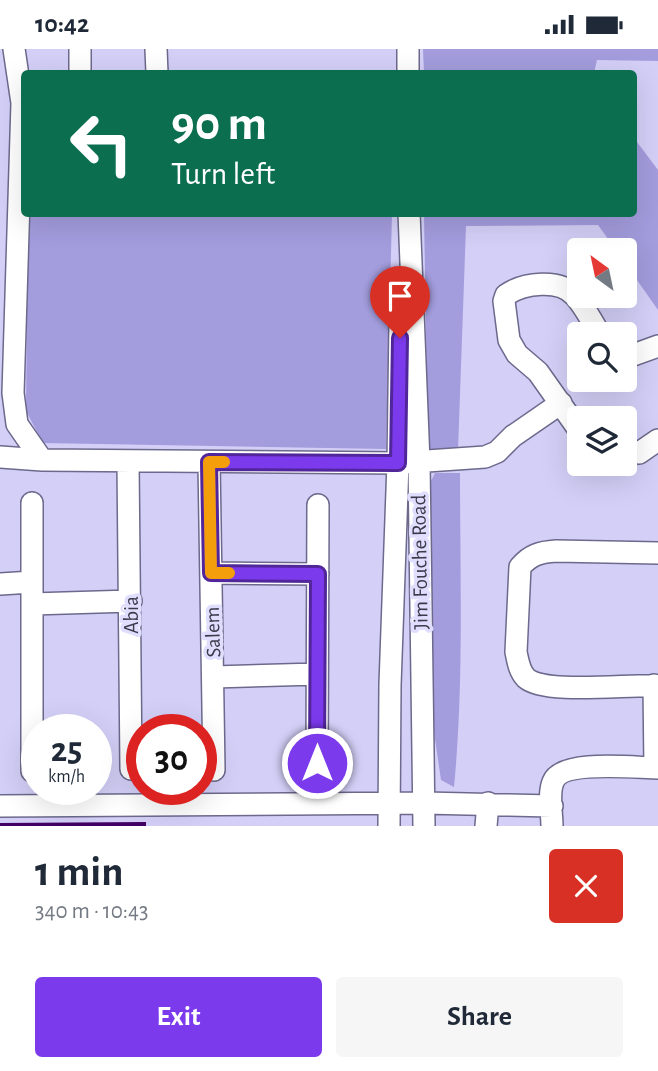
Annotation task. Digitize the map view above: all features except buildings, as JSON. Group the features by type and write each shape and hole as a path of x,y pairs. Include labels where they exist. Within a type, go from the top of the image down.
{"street":[{"path":"14,49 21,91"},
{"path":"80,49 80,70"},
{"path":"156,49 157,70"},
{"path":"408,49 408,70"},
{"path":"21,112 10,163 13,393 17,424 42,460"},
{"name":"Jim Fouche Road","path":"403,217 409,462 424,826"},
{"name":"Jim Fouche Road","path":"389,826 390,685 409,462 409,217"},
{"path":"567,412 538,372 517,354 509,341 506,295 524,285 568,289 592,322"},
{"path":"637,354 658,346"},
{"path":"0,457 42,460 409,462 491,455 561,403"},
{"path":"639,453 658,440"},
{"name":"Abia","path":"128,461 131,714"},
{"name":"Salem","path":"209,462 214,714"},
{"path":"32,503 32,714"},
{"path":"317,763 318,505"},
{"path":"0,806 488,803 552,816 551,787 559,773 576,767 657,768 656,686 556,687 539,684 526,677 518,665 520,567 539,552 658,553"},
{"path":"211,573 318,574"},
{"path":"0,584 32,582"},
{"path":"32,604 131,601"},
{"name":"Salem","path":"214,677 317,674"},
{"path":"486,826 488,803"}],"shaded area":[{"path":"423,49 658,49 658,61 597,60 595,70 424,70"},
{"path":"637,142 658,170 658,310 637,280 637,238 607,238 598,225 466,226 458,450 428,453 424,217 637,217"},
{"path":"28,217 392,217 386,449 43,443 26,411"},
{"path":"435,473 460,473 460,669 454,787 441,780 434,732 426,491"}],"slow traffic":[{"path":"224,462 209,462 211,573 229,573"}],"route":[{"path":"317,763 318,574 211,573 209,462 398,463 400,338"}]}
